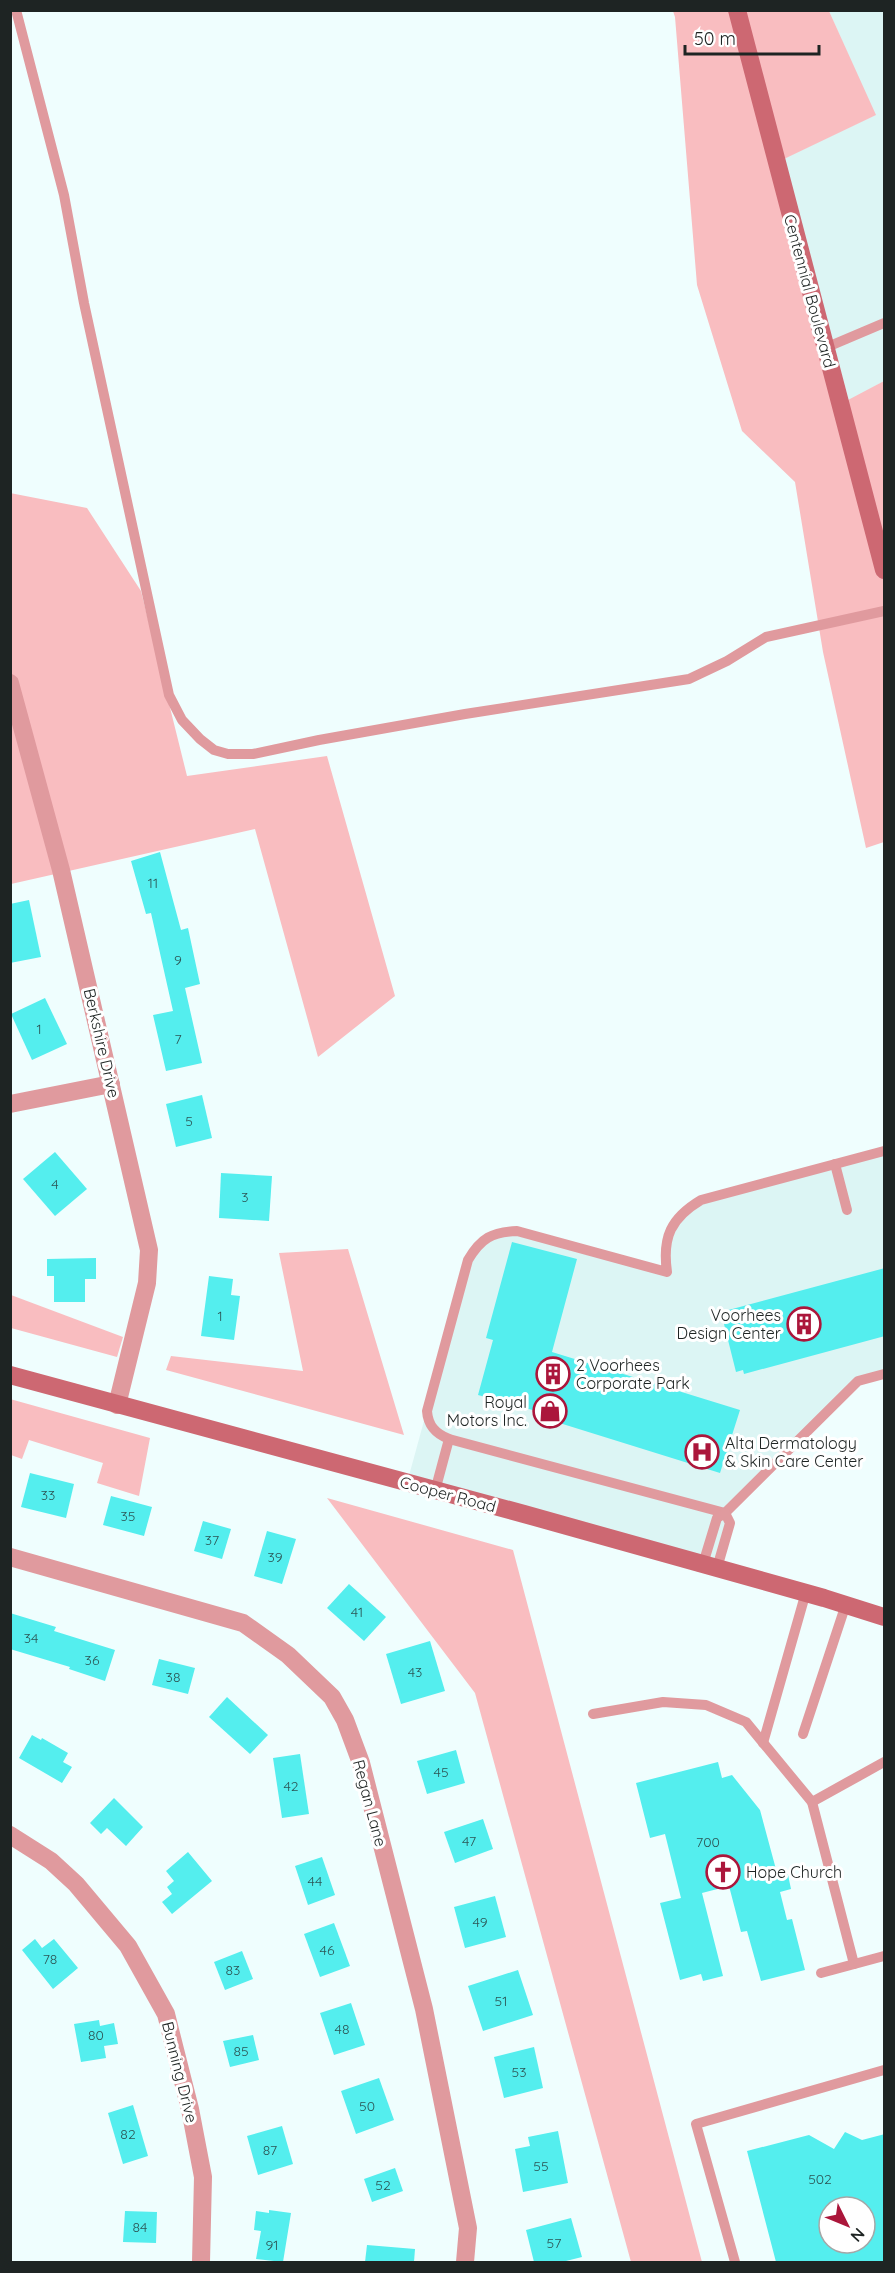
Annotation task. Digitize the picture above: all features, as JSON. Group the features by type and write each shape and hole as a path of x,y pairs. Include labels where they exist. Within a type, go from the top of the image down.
{"street":[{"name":"Centennial Boulevard","path":"737,10 885,570"},
{"name":"Berkshire Drive","path":"10,683 61,870 149,1250 147,1283 117,1405"},
{"path":"10,1104 111,1084"},
{"name":"Cooper Road","path":"10,1375 710,1566 885,1617"},
{"name":"Regan Lane","path":"10,1557 243,1623 288,1655 332,1697 345,1720 361,1763 424,2009 468,2228 465,2262"},
{"name":"Bunning Drive","path":"10,1835 51,1861 76,1884 128,1946 165,2014 190,2109 203,2177 201,2262"}],"lane":[{"path":"16,10 64,195 84,303 169,695 182,720 214,750 228,754 254,754 465,714 689,679 727,661 766,637 885,611"},
{"path":"825,348 885,322"},
{"path":"725,1513 449,1439 431,1426 427,1411 468,1260 476,1246 488,1237 502,1232 517,1231 667,1272 665,1254 667,1238 675,1222 686,1209 701,1200 885,1151"},
{"path":"835,1164 847,1210"},
{"path":"710,1566 717,1518 725,1513 858,1381 885,1374"},
{"path":"435,1491 449,1439"},
{"path":"763,1743 806,1593"},
{"path":"804,1734 846,1604"},
{"path":"593,1714 663,1702 706,1705 746,1722 812,1802 854,1964"},
{"path":"812,1802 885,1762"},
{"path":"821,1973 885,1956"},
{"path":"735,2262 696,2124 885,2070"}],"shaded area":[{"path":"673,11 829,11 876,115 784,159 848,400 884,381 884,842 866,848 823,652 795,482 742,431 697,285"},
{"path":"829,11 884,11 884,381 849,401 783,159 875,115"},
{"path":"10,493 87,508 141,591 187,776 327,756 395,996 318,1057 255,829 11,884"},
{"path":"884,1151 884,1374 857,1381 725,1513 730,1523 717,1568 407,1483 468,1260 502,1232 667,1271 665,1254 686,1209"},
{"path":"348,1249 404,1435 166,1370 171,1356 303,1371 279,1253"},
{"path":"11,1295 123,1337 117,1357 11,1328"},
{"path":"10,1399 150,1438 139,1496 97,1483 103,1463 29,1440 22,1459 11,1455"},
{"path":"327,1498 513,1550 702,2262 631,2262 475,1693"}],"building":[{"path":"160,852 181,930 188,928 200,984 185,988 202,1063 166,1071 153,1015 173,1011 151,913 146,914 131,861"},
{"path":"29,900 41,957 10,963 10,904"},
{"path":"45,998 67,1044 32,1060 11,1014"},
{"path":"202,1095 212,1138 176,1147 166,1104"},
{"path":"55,1152 87,1189 55,1216 23,1179"},
{"path":"221,1173 272,1176 269,1221 219,1218"},
{"name":"2 Voorhees Corporate Park","path":"512,1242 577,1259 552,1352 740,1410 720,1473 537,1416 536,1411 478,1395 493,1340 486,1338"},
{"path":"96,1258 96,1279 85,1279 85,1302 54,1302 54,1276 47,1276 47,1259"},
{"name":"Voorhees Design Center","path":"885,1268 885,1336 744,1374 743,1370 736,1372 721,1312"},
{"path":"209,1276 233,1279 231,1295 240,1296 234,1340 201,1336"},
{"path":"30,1473 74,1484 66,1518 21,1507"},
{"path":"111,1496 152,1507 144,1536 103,1525"},
{"path":"203,1521 231,1529 222,1559 194,1551"},
{"path":"267,1531 296,1539 282,1584 254,1576"},
{"path":"349,1584 386,1617 364,1641 327,1608"},
{"path":"10,1613 56,1627 54,1631 115,1650 105,1681 69,1669 70,1667 10,1649"},
{"path":"430,1641 445,1691 401,1704 386,1654"},
{"path":"159,1659 195,1668 188,1694 152,1685"},
{"path":"227,1697 268,1735 250,1754 209,1717"},
{"path":"32,1735 68,1753 63,1762 72,1767 62,1783 19,1758"},
{"path":"456,1750 465,1783 427,1794 417,1761"},
{"path":"300,1754 309,1814 282,1818 273,1758"},
{"name":"Hope Church","path":"718,1762 722,1778 732,1775 760,1810 777,1873 787,1870 791,1889 780,1892 787,1920 792,1919 805,1970 761,1981 747,1931 741,1932 729,1886 702,1893 723,1976 703,1981 701,1974 680,1980 660,1903 681,1898 665,1834 650,1838 636,1783"},
{"path":"114,1798 143,1827 126,1846 107,1828 101,1834 90,1823"},
{"path":"483,1819 493,1849 455,1863 444,1832"},
{"path":"188,1852 212,1881 172,1914 162,1902 172,1894 167,1887 174,1881 166,1871"},
{"path":"322,1857 335,1895 308,1905 295,1866"},
{"path":"495,1896 506,1937 465,1948 454,1907"},
{"path":"334,1923 350,1966 320,1977 304,1934"},
{"path":"35,1939 42,1948 54,1939 78,1968 53,1989 22,1950"},
{"path":"242,1951 253,1979 225,1990 214,1962"},
{"path":"518,1970 533,2015 483,2031 468,1986"},
{"path":"351,2003 365,2045 334,2055 320,2013"},
{"path":"99,2020 100,2026 114,2023 118,2044 104,2046 106,2058 81,2062 74,2024"},
{"path":"253,2035 259,2060 230,2067 223,2041"},
{"path":"534,2047 543,2088 504,2098 494,2057"},
{"path":"379,2078 394,2120 356,2134 341,2091"},
{"path":"133,2105 148,2156 123,2164 108,2113"},
{"path":"282,2126 293,2164 258,2175 247,2136"},
{"path":"558,2131 568,2183 523,2192 515,2149 530,2146 528,2137"},
{"path":"845,2132 862,2140 885,2134 885,2262 776,2262 747,2151 809,2135 834,2149"},
{"path":"395,2168 403,2191 372,2202 364,2179"},
{"path":"269,2210 291,2213 283,2262 256,2259 261,2231 254,2230 256,2211 269,2213"},
{"path":"125,2211 157,2212 156,2243 123,2242"},
{"path":"571,2218 582,2257 562,2262 534,2262 526,2230"},
{"path":"367,2245 415,2249 414,2262 365,2262"}],"place":[{"name":"Voorhees Design Center","path":"804,1324"},
{"name":"2 Voorhees Corporate Park","path":"553,1374"},
{"name":"Royal Motors Inc.","path":"550,1411"},
{"name":"Alta Dermatology & Skin Care Center","path":"702,1452"},
{"name":"Hope Church","path":"723,1872"}]}
